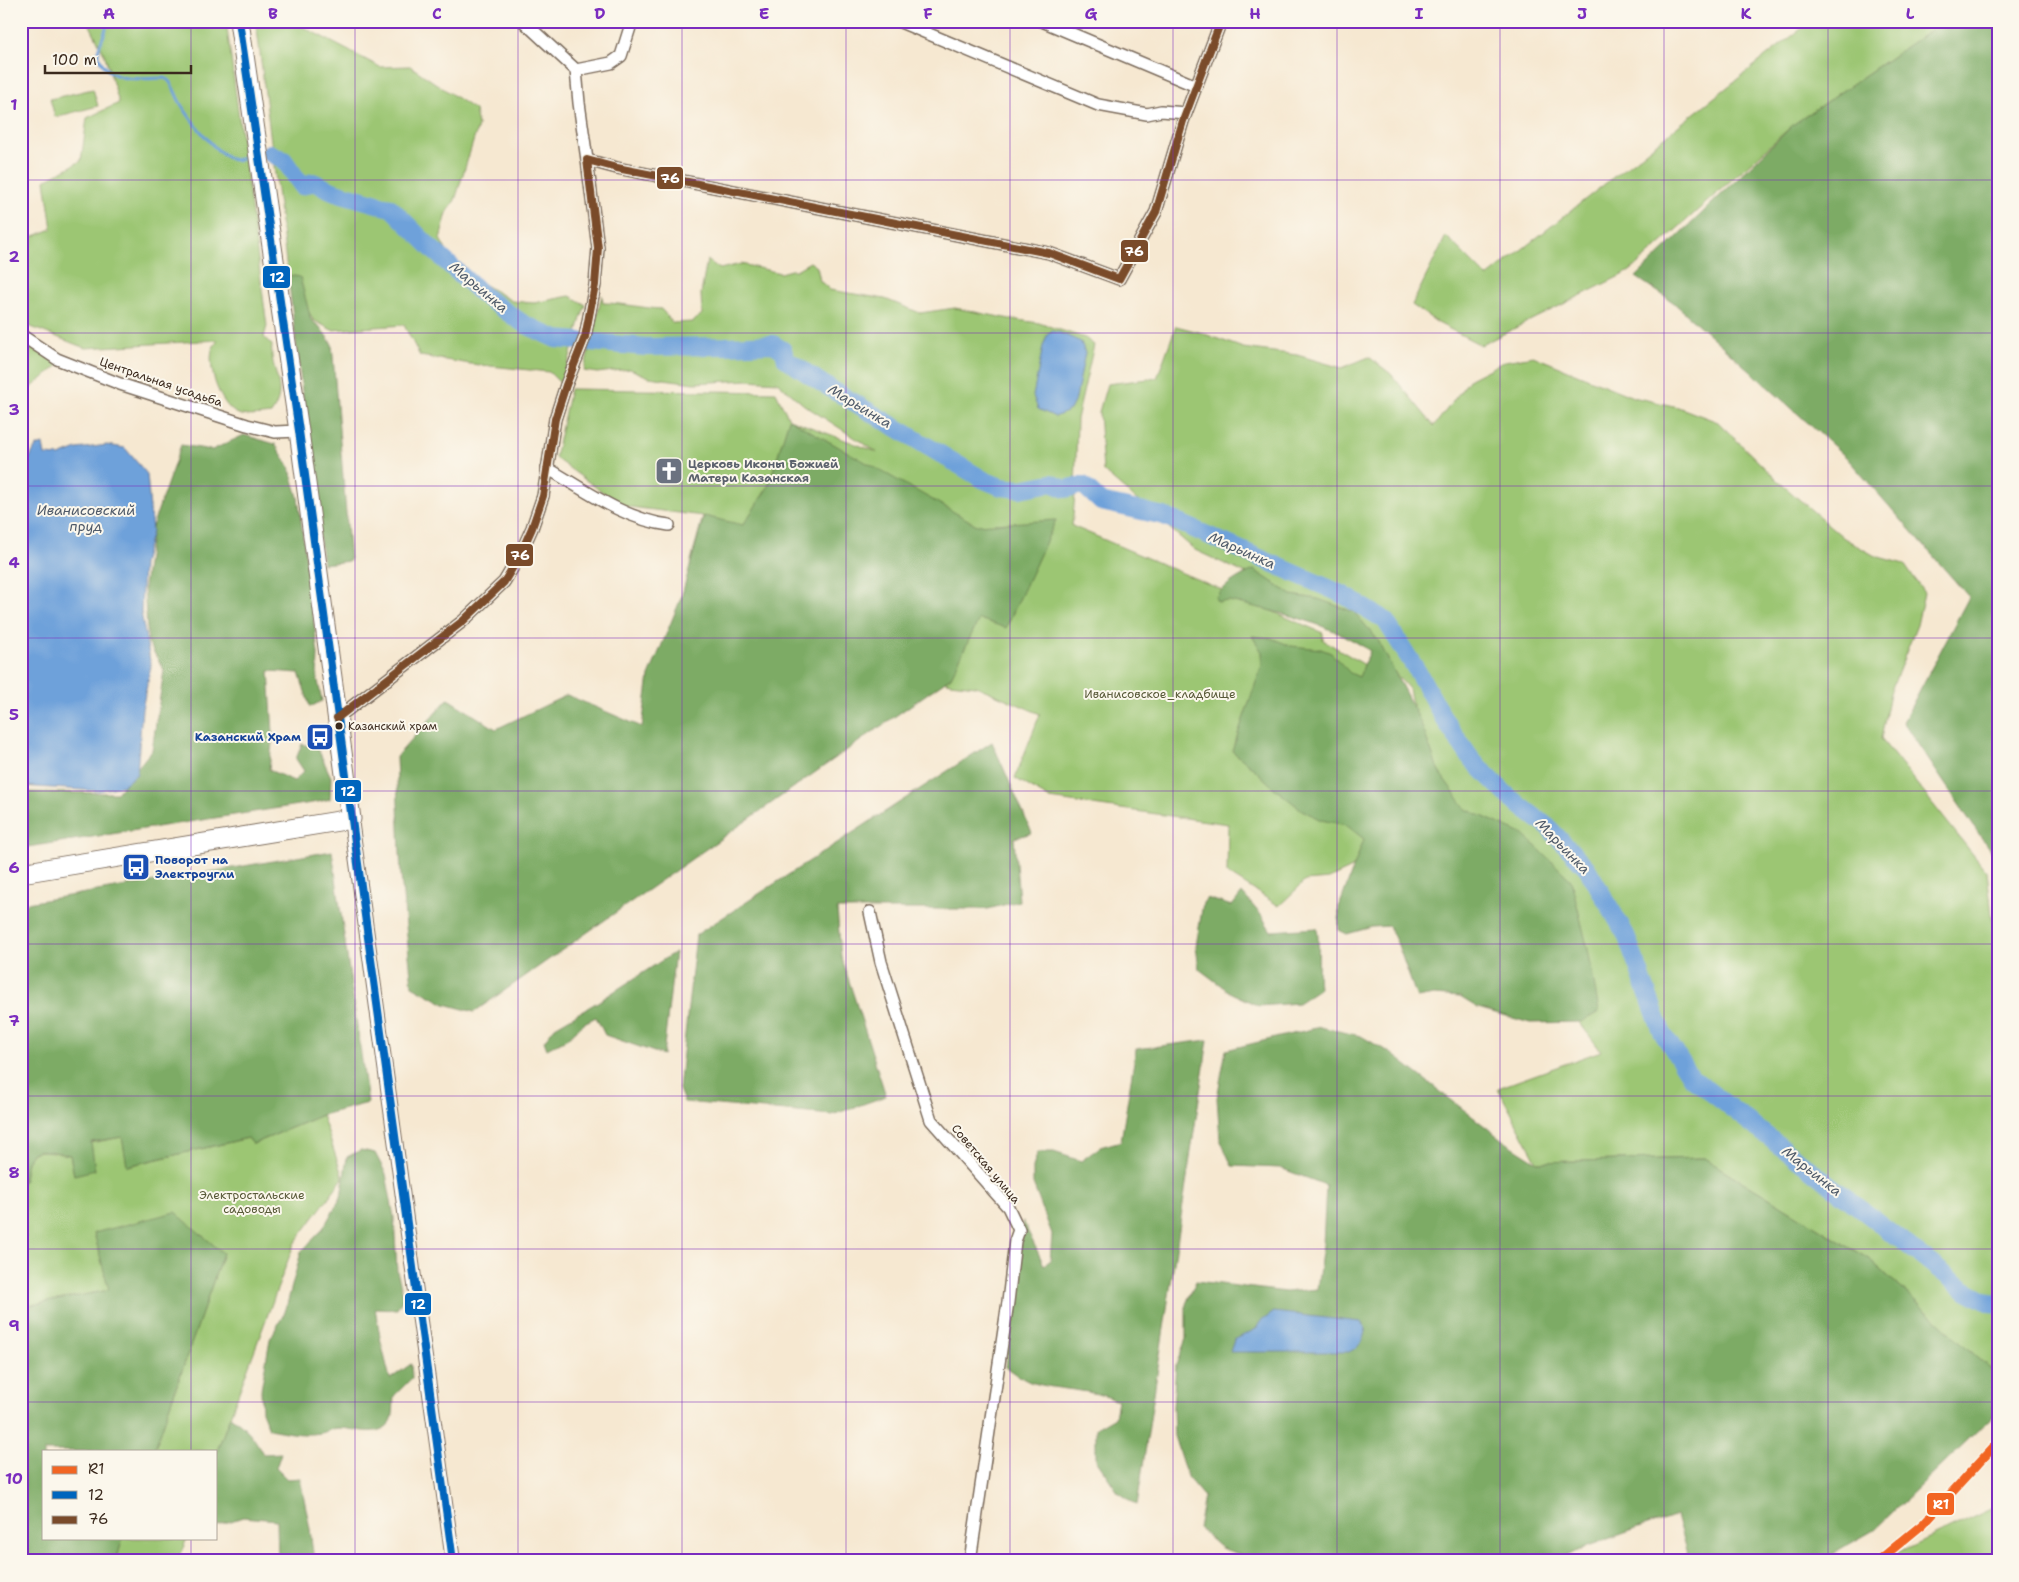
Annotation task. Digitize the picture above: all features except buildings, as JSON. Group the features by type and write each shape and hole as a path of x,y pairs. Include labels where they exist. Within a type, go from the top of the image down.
{"highway":[{"path":"21,873 351,819 239,21"}],"street":[{"path":"337,718 463,621 504,582 532,528 543,496 555,419 583,342 595,285 598,248 576,70 523,21"},
{"path":"576,70 612,63 621,56 632,21"},
{"path":"898,21 1098,105 1147,114 1161,111 1186,112"},
{"path":"1042,21 1196,86"},
{"path":"587,160 617,168 1049,253 1119,279 1156,212 1186,112 1221,21"},
{"name":"Центральная усадьба","path":"21,335 58,359 120,384 247,425 274,432 298,431"},
{"path":"547,468 620,510 659,524 669,525"},
{"path":"351,819 453,1561"},
{"name":"Советская улица","path":"870,912 881,962 931,1120 1008,1208 1019,1230 1015,1241 1008,1302 970,1561"}],"green space":[{"path":"88,21 226,21 267,326 264,337 272,345 273,363 279,387 279,396 271,414 240,415 225,402 216,385 211,358 212,350 218,340 85,348 21,323 21,241 52,229 45,180 81,161 87,118 119,103 105,56"},
{"path":"256,21 284,21 303,27 380,67 410,66 475,110 478,126 455,200 447,213 440,239 456,268 512,301 534,303 570,296 586,305 562,385 549,372 471,364 420,356 404,325 332,330 313,320 287,270"},
{"path":"1811,21 1944,21 1794,124 1630,271 1481,345 1438,323 1412,305 1446,236 1487,277"},
{"path":"1944,21 1998,21 1998,862 1903,722 1969,597 1846,457 1673,302 1636,277 1794,124"},
{"path":"93,89 98,106 55,117 50,99"},
{"name":"Иванисовское_кладбище","path":"707,260 720,269 741,264 780,273 796,270 810,262 817,267 820,281 830,290 885,299 920,313 955,308 1039,323 1085,338 1094,345 1077,419 1075,495 1072,526 1323,633 1323,640 1395,683 1394,817 1352,868 1329,879 1305,881 1279,906 1227,873 1228,824 1050,799 1015,778 1040,714 976,686 950,683 814,635 690,564 703,516 622,506 555,458 570,389 776,392 789,419 877,452 804,405 777,382 748,380 694,383 649,377 630,369 597,373 584,371 602,295 603,303 661,309 673,323 693,322 702,314 701,294"},
{"path":"288,275 300,277 311,320 320,327 332,344 350,561 323,564"},
{"path":"1176,326 1243,348 1297,355 1342,368 1369,357 1391,374 1434,426 1470,379 1505,361 1533,356 1633,397 1678,407 1718,422 1779,482 1844,538 1875,556 1904,564 1924,593 1917,625 1890,693 1881,739 1987,872 1998,967 1998,1376 1870,1260 1704,1158 1537,1162 1498,1088 1601,1051 1536,965 1431,800 1409,689 1349,622 1195,550 1103,471 1099,412 1107,384 1157,378"},
{"path":"21,338 61,363 21,396"},
{"path":"789,419 977,525 1056,520 1006,628 979,619 951,677 474,1012 445,1004 412,986 401,876 396,757 448,699 496,729 567,695 642,727 649,676 681,598 704,516 743,525 768,487"},
{"path":"244,435 275,444 289,466 298,497 318,654 317,676 322,701 310,707 299,673 269,671 273,733 269,770 294,781 304,771 296,759 302,744 318,749 331,777 330,799 21,848 21,783 24,792 117,793 152,750 164,670 148,642 144,587 152,527 181,445 212,450"},
{"path":"1254,570 1292,595 1318,599 1354,612 1378,640 1420,721 1439,772 1466,809 1524,835 1571,880 1589,954 1599,1012 1581,1022 1530,1023 1478,1008 1460,997 1434,995 1417,998 1398,945 1389,926 1372,927 1347,934 1339,930 1339,907 1364,839 1346,825 1321,820 1302,810 1232,751 1262,665 1262,652 1252,636 1271,638 1291,646 1321,649 1331,653 1350,673 1359,677 1370,651 1337,632 1302,619 1229,601 1218,602 1215,598 1228,585 1237,578"},
{"path":"992,742 1032,833 1014,838 1019,901 988,909 837,909 841,956 886,1096 832,1115 684,1102 679,1089 696,935"},
{"path":"332,851 368,1103 322,1115 253,1144 248,1138 127,1166 122,1137 91,1142 95,1170 74,1175 70,1155 50,1151 36,1152 31,1154 28,1160 24,1181 21,1182 21,904"},
{"path":"1242,893 1261,915 1271,931 1317,928 1319,989 1298,1003 1259,1006 1231,993 1199,969 1196,946 1203,903 1207,898 1232,906"},
{"path":"675,952 663,1055 605,1035 596,1017 584,1023 568,1038 547,1049 544,1041 555,1027"},
{"path":"1320,1027 1361,1036 1392,1054 1504,1141 1537,1162 1704,1158 1870,1260 1998,1376 1998,1411 1874,1530 1820,1561 1689,1561 1676,1515 1588,1546 1558,1561 1414,1561 1416,1555 1377,1553 1362,1561 1247,1561 1247,1557 1221,1548 1198,1528 1204,1497 1187,1477 1174,1436 1173,1407 1176,1365 1186,1339 1186,1304 1196,1281 1286,1292 1317,1289 1323,1245 1326,1185 1280,1168 1232,1166 1220,1139 1217,1098 1226,1050"},
{"path":"1208,1040 1137,1505 1118,1492 1096,1460 1096,1428 1115,1417 1118,1401 1097,1394 1030,1382 1006,1367 1023,1221 1044,1265 1050,1261 1052,1234 1033,1184 1033,1167 1038,1152 1054,1152 1081,1161 1100,1147 1121,1141 1136,1049"},
{"name":"Электростальские садоводы","path":"322,1115 343,1178 294,1244 217,1450 154,1450 223,1253 110,1290 21,1307 21,1182 24,1181 28,1160 31,1155 42,1151 70,1155 74,1175 91,1143 122,1137 128,1166 248,1138 253,1144"},
{"path":"361,1150 375,1153 386,1174 394,1217 397,1271 404,1297 397,1309 375,1308 381,1342 390,1379 411,1364 412,1378 394,1396 392,1420 385,1428 366,1431 338,1428 307,1434 269,1429 262,1411 261,1390 270,1339 285,1312 301,1252 322,1230 341,1197 347,1157"},
{"path":"175,1212 223,1253 154,1450 42,1450 42,1540 122,1540 116,1561 21,1561 21,1307 109,1290 94,1233"},
{"path":"230,1416 249,1432 263,1454 281,1453 276,1468 287,1479 300,1478 314,1561 278,1561 277,1520 243,1517 218,1525 217,1450"},
{"path":"1998,1506 1998,1561 1889,1561 1895,1555"},
{"path":"122,1540 186,1540 178,1561 116,1561"}],"water":[{"path":"1052,331 1081,342 1085,353 1076,398 1070,410 1055,417 1038,409 1033,396 1043,346 1048,333"},
{"name":"Иванисовский пруд","path":"43,444 45,455 59,456 77,449 107,445 125,448 147,474 152,531 143,564 141,612 151,666 142,709 137,774 122,786 98,791 21,786 21,462 28,461 36,446"},
{"path":"1274,1312 1361,1322 1366,1329 1360,1343 1349,1352 1230,1352 1234,1340 1256,1329 1260,1322"}],"waterway":[{"name":"Марьинка","path":"107,21 106,30 98,52 107,70 121,77 138,79 164,78 168,80 190,117 218,150 233,160 246,157"},
{"name":"Марьинка","path":"270,153 284,160 302,186 313,182 335,192 391,208 432,249 484,296 524,324 556,339 646,347 773,344 783,350 786,359 823,384 984,480 1001,487 1020,489 1051,483 1065,489 1083,485 1101,502 1164,516 1342,594 1385,620 1416,669 1444,719 1472,760 1510,798 1548,827 1587,868 1626,935 1662,1032 1691,1077 1964,1289 1990,1303 1998,1304"}],"transit line":[{"name":"12","path":"239,21 299,431 453,1561"},
{"name":"76","path":"337,718 463,621 504,582 519,557 532,528 543,496 555,419 585,337 595,285 598,248 587,160 617,168 1049,253 1119,279 1156,212 1183,121 1221,21"},
{"name":"R1","path":"1878,1561 1923,1524 1998,1442"}],"place":[{"name":"Церковь Иконы Божией Матери Казанская","path":"669,471"},
{"name":"Казанский храм","path":"339,726"},
{"name":"Казанский Храм","path":"320,737"},
{"name":"Поворот на Электроугли","path":"136,867"}]}
